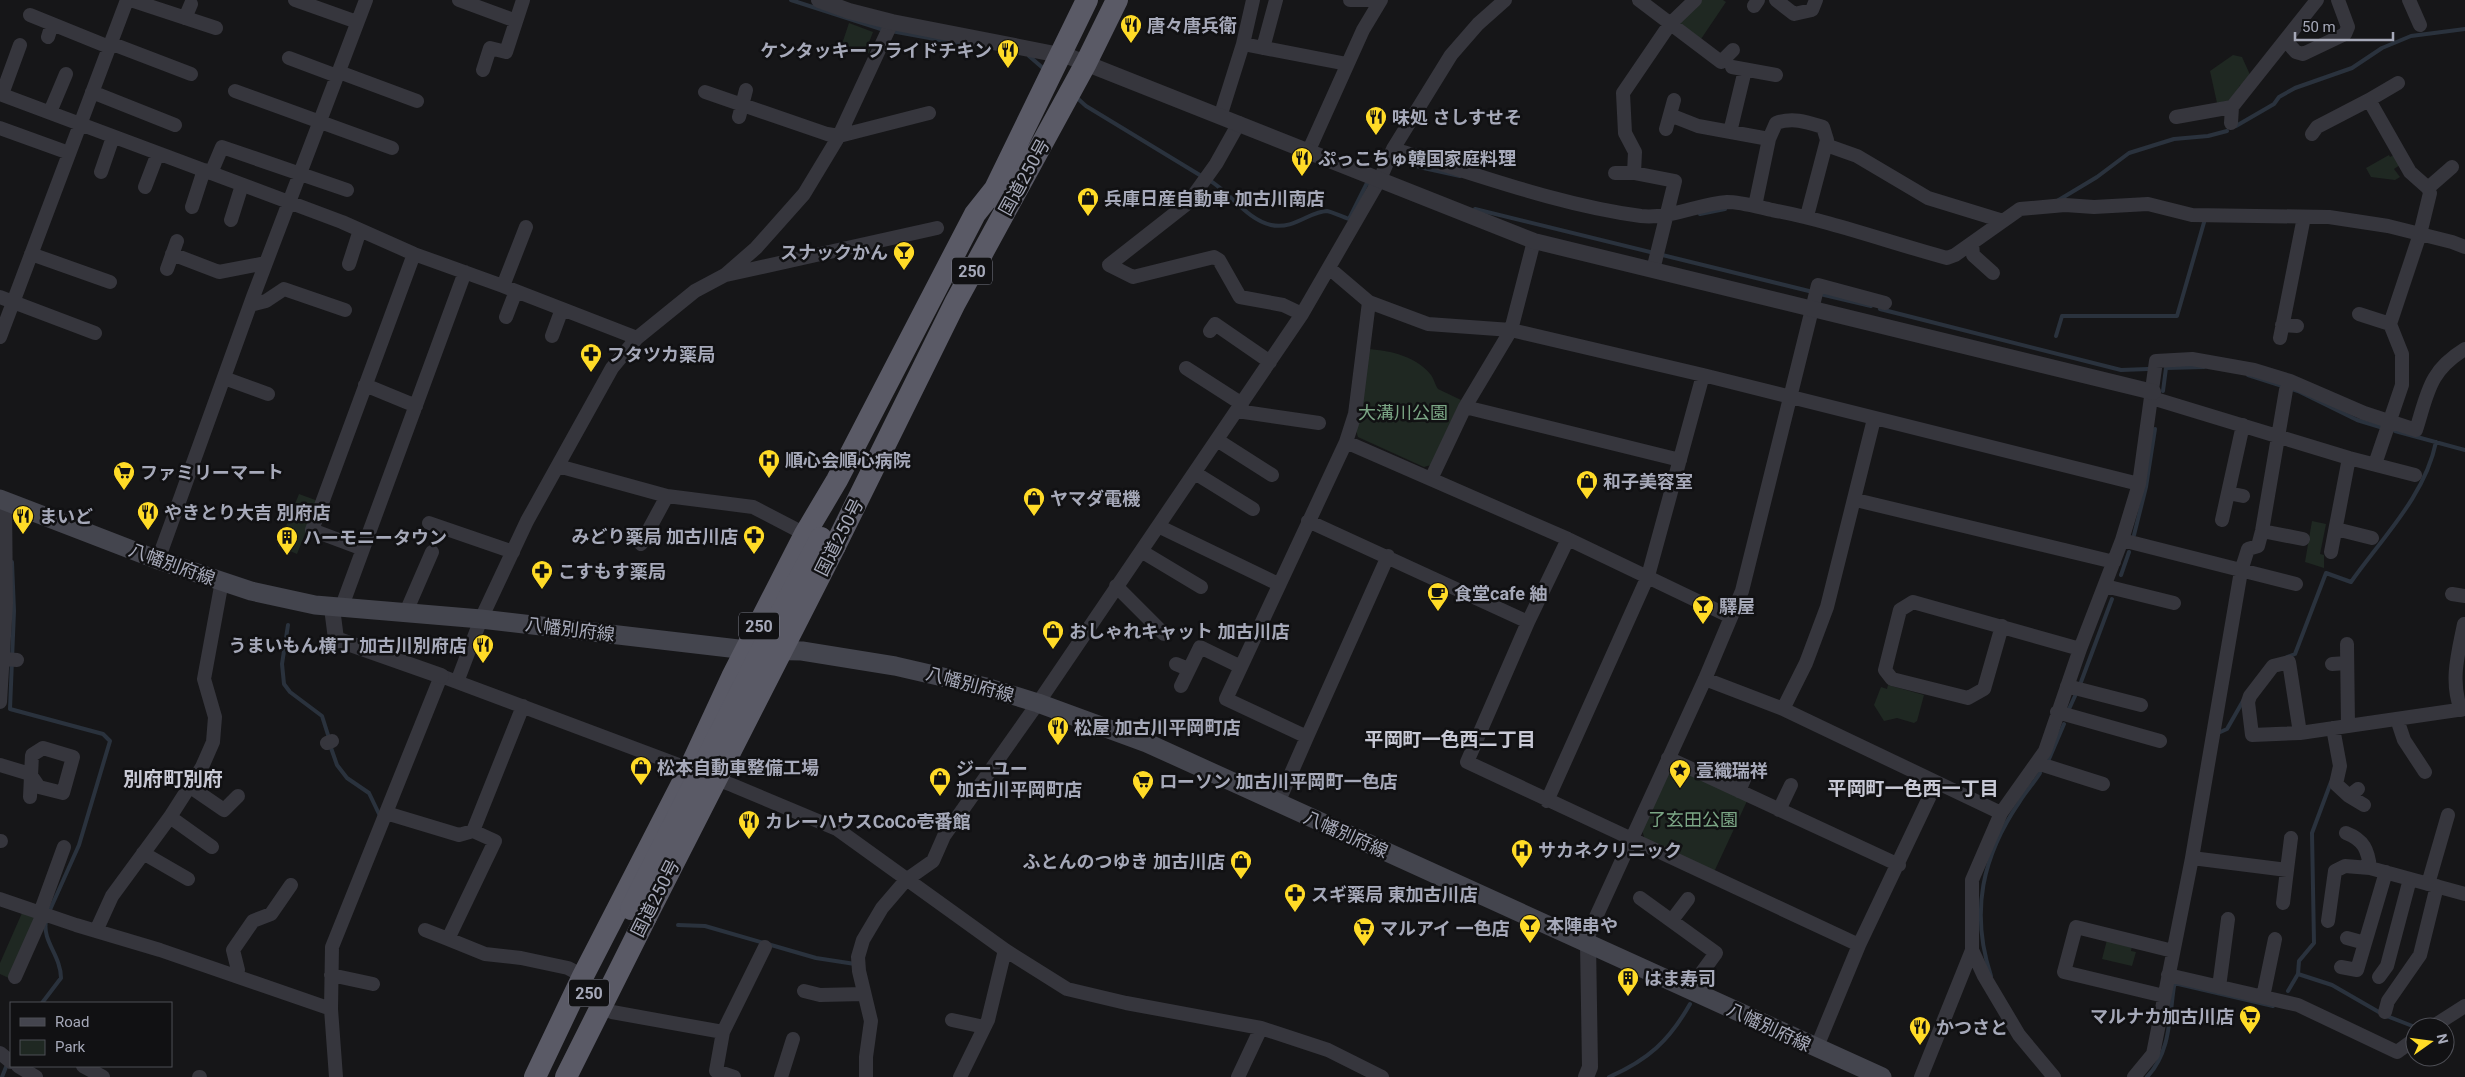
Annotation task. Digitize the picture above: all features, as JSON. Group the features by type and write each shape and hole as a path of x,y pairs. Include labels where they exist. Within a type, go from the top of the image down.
{"highway":[{"name":"国道250号","path":"820,540 926,322 998,185 1087,0"},
{"name":"国道250号","path":"566,1077 639,913 773,628 820,540 955,303 1086,63 1117,0"},
{"name":"250","path":"535,1077 583,976 689,770 747,650 820,540"},
{"name":"国道250号","path":"546,1077 639,913"}],"main road":[{"name":"八幡別府線","path":"2,500 158,560 252,591 337,607 481,619 747,650 802,651 895,666 986,687 1038,703 1147,742 1816,1049 1882,1077"}],"street":[{"path":"0,338 7,300 31,254 127,0"},
{"path":"132,0 216,28"},
{"path":"158,560 250,305 366,0"},
{"path":"458,0 516,21"},
{"path":"483,70 490,48 506,52 523,0"},
{"path":"819,0 849,11 892,22 1060,54 1309,150 1534,241 2152,395 2349,458 2415,475"},
{"path":"1220,117 1243,44 1253,0"},
{"path":"1263,48 1276,0"},
{"path":"1309,150 1346,64 1376,1 1350,0"},
{"path":"866,1077 866,1057 871,1022 858,958 863,940 882,908 906,880 933,860 944,836 1038,703 1302,314 1380,179 1393,149 1451,56 1478,24 1505,0"},
{"path":"1639,0 1721,62 1733,50"},
{"path":"1634,173 1635,152 1625,133 1623,92 1670,24 1695,0"},
{"path":"1776,0 1794,14 1812,10 1816,0"},
{"path":"2231,123 2232,107 2317,0"},
{"path":"2286,41 2296,52 2302,54 2345,34 2348,27 2338,0"},
{"path":"2409,0 2420,26"},
{"path":"293,3 357,22"},
{"path":"185,18 191,4"},
{"path":"30,15 50,31 109,45 191,74"},
{"path":"336,1077 330,1009 330,940 386,813 449,679 558,466 612,368 637,338 695,291 725,275 756,248 804,194 839,136 892,22"},
{"path":"1243,44 1346,64"},
{"path":"20,45 1,94 360,230 414,254 510,288 637,338"},
{"path":"289,58 417,101"},
{"path":"1730,132 1738,68 1776,75"},
{"path":"50,112 66,74"},
{"path":"2312,134 2335,111 2369,100 2398,83"},
{"path":"245,90 392,148"},
{"path":"741,111 746,90"},
{"path":"92,92 160,111 175,125"},
{"path":"705,92 741,111 839,136 929,112"},
{"path":"1666,129 1674,100"},
{"path":"2369,100 2410,172 2428,188 2430,193 2420,234 2390,324 2402,354 2402,385 2375,464"},
{"path":"2176,117 2232,107"},
{"path":"1670,115 1698,126 1769,139"},
{"path":"1755,206 1769,139 1776,123 1786,120 1799,120 1823,126 1827,140 1807,216"},
{"path":"1239,123 1206,179 1188,203 1110,265 1134,278 1214,257 1219,260 1240,297 1284,305 1302,314"},
{"path":"0,128 69,153"},
{"path":"101,172 113,137"},
{"path":"1826,145 1857,156 1928,198 2003,221"},
{"path":"192,208 208,172 222,147 347,190"},
{"path":"1393,149 1580,204 1644,216 1667,216 1728,202 1807,216 1947,258 2020,209 2065,205 2094,207 2148,204 2192,214 2329,216 2420,234 2465,247"},
{"path":"145,187 158,154"},
{"path":"2428,188 2452,167"},
{"path":"1615,173 1634,173 1676,181 1653,270"},
{"path":"231,220 242,185"},
{"path":"2297,326 2281,331 2304,217"},
{"path":"506,317 510,288 526,227"},
{"path":"725,275 937,228"},
{"path":"349,264 360,230"},
{"path":"1430,479 1465,407 1511,330 1534,241"},
{"path":"1972,243 1973,255 1993,273"},
{"path":"167,269 175,248 219,272 266,263"},
{"path":"31,254 102,284"},
{"path":"363,549 312,530 414,254"},
{"path":"1328,268 1369,302 1437,326 1511,330 1703,375 2139,484"},
{"path":"465,272 363,549 337,607 336,639 523,706 837,829 1005,950 1067,989 1126,1003 1261,1028 1328,1050 1382,1077"},
{"path":"1586,1077 1590,1067 1588,944 1590,930 1704,679 1731,616 1753,554 1818,285 1885,303"},
{"path":"250,305 266,301 284,289 322,308 345,310"},
{"path":"7,300 95,333"},
{"path":"1307,737 1226,699 1278,584 1346,442 1355,414 1369,302"},
{"path":"552,336 562,309"},
{"path":"2359,314 2390,324"},
{"path":"1210,330 1215,324 1270,362"},
{"path":"1921,1077 1972,950 1972,880 2001,812 2045,751 2080,649 2122,540 2139,484 2156,361 2206,360 2254,370 2290,380 2364,413 2388,427 2416,430 2431,381 2443,365 2465,349"},
{"path":"1186,368 1239,408 1319,423"},
{"path":"1547,801 1648,576 1703,375"},
{"path":"224,378 268,394"},
{"path":"365,385 416,406"},
{"path":"2134,1077 2154,1054 2192,858 2241,571 2248,549 2258,546 2262,531 2286,390"},
{"path":"1465,407 1680,460"},
{"path":"1783,709 1806,663 1827,606 1856,500 1874,419"},
{"path":"2222,520 2243,425"},
{"path":"1218,440 1272,475"},
{"path":"1346,442 1568,539 1731,616"},
{"path":"2331,552 2349,458"},
{"path":"558,466 667,496 753,507 820,540"},
{"path":"1195,473 1253,509"},
{"path":"2228,494 2242,496"},
{"path":"641,544 667,496"},
{"path":"0,702 1,686 9,659 3,633 2,500"},
{"path":"1856,500 2114,562"},
{"path":"1308,521 1388,556 1528,622"},
{"path":"429,523 513,552"},
{"path":"1158,526 1278,584"},
{"path":"2336,529 2372,538"},
{"path":"2262,531 2303,539"},
{"path":"1568,539 1528,622 1467,762 1547,801 1860,945"},
{"path":"2122,540 2296,584"},
{"path":"406,612 432,552"},
{"path":"1141,552 1201,587"},
{"path":"1278,803 1388,556"},
{"path":"96,931 112,896 170,817 202,767 213,742 214,717 204,678 222,581"},
{"path":"1116,586 1164,634"},
{"path":"2105,586 2165,605"},
{"path":"2002,626 1984,689 1968,698 1892,679 1885,670 1900,610 1913,602 2002,626 2080,649"},
{"path":"2300,734 2289,662 2273,666 2248,702 2252,735 2300,734 2463,710 2455,694 2454,675 2464,624"},
{"path":"2347,644 2348,726"},
{"path":"1180,686 1182,667 1200,647 1241,667"},
{"path":"2332,664 2348,663"},
{"path":"1704,679 1783,709 2001,812"},
{"path":"2067,686 2141,705"},
{"path":"473,830 523,706"},
{"path":"2058,712 2160,741"},
{"path":"2397,719 2404,740 2425,772"},
{"path":"2333,728 2340,766 2336,784 2354,792 2364,805"},
{"path":"1668,758 1899,865"},
{"path":"2037,763 2094,785"},
{"path":"0,766 30,774 30,796"},
{"path":"1738,791 1749,768"},
{"path":"1816,1049 1860,945 1899,865 1936,782"},
{"path":"1779,810 1790,785"},
{"path":"189,786 224,810 238,796"},
{"path":"386,813 459,835 473,830 495,840 448,939"},
{"path":"2384,1012 2388,1001 2420,955 2448,815"},
{"path":"170,817 212,847"},
{"path":"2346,833 2360,839 2368,852 2370,868"},
{"path":"2283,902 2292,838"},
{"path":"15,977 45,915 64,847"},
{"path":"144,853 188,879"},
{"path":"2192,858 2287,870"},
{"path":"2328,921 2335,871 2345,866 2370,868 2465,894"},
{"path":"2341,967 2357,970 2386,872"},
{"path":"2379,977 2387,966 2410,879"},
{"path":"236,976 238,970 234,950 253,921 271,914 291,885"},
{"path":"1640,898 1716,953 1689,990"},
{"path":"0,899 236,976 330,1009"},
{"path":"1672,920 1688,899"},
{"path":"2219,987 2228,919"},
{"path":"2164,996 2064,972 2076,927 2173,951"},
{"path":"425,930 485,954 521,958 559,966 583,976"},
{"path":"2347,938 2364,943"},
{"path":"2263,997 2275,939"},
{"path":"734,1077 715,1074 723,1032 764,948"},
{"path":"960,1077 988,1020 1005,950"},
{"path":"1972,950 1984,976 2019,1035 2054,1077"},
{"path":"331,975 373,984"},
{"path":"2168,975 2298,1005 2397,1052 2405,1046"},
{"path":"804,991 820,1001 864,994"},
{"path":"2448,1017 2465,1006"},
{"path":"612,1012 723,1032"},
{"path":"952,1020 984,1027"},
{"path":"1238,1077 1261,1028"},
{"path":"781,1077 792,1039"},
{"path":"20,1067 35,1073"},
{"path":"85,1067 102,1077"}],"green space":[{"path":"1700,0 1723,0 1726,2 1701,39 1678,24"},
{"path":"849,23 873,32 868,45 871,46 869,53 842,44"},
{"path":"2233,55 2242,57 2251,77 2242,86 2240,85 2232,100 2217,103 2210,71"},
{"path":"2389,155 2390,157 2394,155 2400,165 2394,169 2400,177 2395,180 2371,177 2366,168"},
{"name":"大溝川公園","path":"1369,349 1386,351 1411,359 1431,375 1438,389 1461,400 1431,465 1424,467 1358,437 1355,427"},
{"path":"299,494 318,501 297,554 278,546"},
{"path":"2312,521 2326,524 2320,554 2324,555 2324,568 2305,562"},
{"path":"1888,685 1924,695 1917,721 1914,723 1897,718 1884,721 1874,705 1881,687 1887,689"},
{"name":"了玄田公園","path":"1678,769 1747,801 1714,872 1645,840 1642,830 1669,772"},
{"path":"22,913 34,916 37,922 11,979 0,974 0,963"},
{"path":"2107,940 2132,946 2131,951 2136,952 2132,966 2102,959"}],"waterway":[{"path":"791,0 884,30"},
{"path":"2236,126 2274,104 2279,97 2295,88 2352,68 2382,48 2411,36 2465,29"},
{"path":"891,31 968,45"},
{"path":"1029,56 1044,69"},
{"path":"1076,97 1086,106 1203,177"},
{"path":"2057,201 2097,177 2129,153 2174,139 2208,136 2227,131"},
{"path":"1419,167 1460,176"},
{"path":"1209,180 1246,212 1262,222 1279,226 1294,223 1314,214 1327,211 1349,219 1367,183 1371,184"},
{"path":"1475,209 1813,292"},
{"path":"1700,214 1725,209"},
{"path":"2056,336 2062,316 2177,316 2205,219"},
{"path":"1820,294 1871,306"},
{"path":"1880,309 2121,370 2148,369"},
{"path":"2163,391 2166,368 2204,367"},
{"path":"2248,375 2298,391 2357,420 2380,427"},
{"path":"2134,535 2146,487 2155,429"},
{"path":"2395,431 2465,450"},
{"path":"2287,657 2295,654 2326,573 2351,582 2389,533 2412,498 2430,462 2436,442"},
{"path":"2121,575 2129,552"},
{"path":"12,562 14,611 10,709 103,734 110,741 79,845 49,912"},
{"path":"2081,682 2112,599"},
{"path":"288,625 282,664 284,684 290,692 322,716 329,738"},
{"path":"2069,709 2075,696"},
{"path":"2218,733 2227,729 2243,701"},
{"path":"2049,759 2064,724"},
{"path":"330,745 337,765 347,778 369,793 380,816"},
{"path":"1991,976 1981,929 1983,885 1996,843 2022,797 2040,773"},
{"path":"2288,991 2298,974 2299,961 2314,943 2312,833 2331,782"},
{"path":"43,1002 61,978 58,963 45,928 46,921"},
{"path":"678,925 705,926 816,958 855,964"},
{"path":"2298,974 2332,985 2384,1015 2405,1023"},
{"path":"2147,1077 2155,1067 2165,1044 2175,980"},
{"path":"2174,983 2273,1006"},
{"path":"1609,1077 1635,1064 1656,1048 1674,1029 1690,1004"},
{"path":"2,1077 6,1067"}],"place":[{"name":"唐々唐兵衛","path":"1131,44"},
{"name":"ケンタッキーフライドチキン","path":"1008,69"},
{"name":"味処 さしすせそ","path":"1376,136"},
{"name":"ぷっこちゅ韓国家庭料理","path":"1302,177"},
{"name":"兵庫日産自動車 加古川南店","path":"1088,217"},
{"name":"スナックかん","path":"904,271"},
{"name":"フタツカ薬局","path":"591,373"},
{"name":"順心会順心病院","path":"769,479"},
{"name":"ファミリーマート","path":"124,491"},
{"name":"和子美容室","path":"1587,500"},
{"name":"ヤマダ電機","path":"1034,517"},
{"name":"やきとり大吉 別府店","path":"148,531"},
{"name":"まいど","path":"23,535"},
{"name":"みどり薬局 加古川店","path":"754,555"},
{"name":"ハーモニータウン","path":"287,556"},
{"name":"こすもす薬局","path":"542,590"},
{"name":"食堂cafe 紬","path":"1438,612"},
{"name":"驛屋","path":"1703,625"},
{"name":"おしゃれキャット 加古川店","path":"1053,650"},
{"name":"うまいもん横丁 加古川別府店","path":"483,664"},
{"name":"松屋 加古川平岡町店","path":"1058,746"},
{"name":"松本自動車整備工場","path":"641,786"},
{"name":"壹織瑞祥","path":"1680,789"},
{"name":"ジーユー 加古川平岡町店","path":"940,797"},
{"name":"ローソン 加古川平岡町一色店","path":"1143,800"},
{"name":"カレーハウスCoCo壱番館","path":"749,840"},
{"name":"サカネクリニック","path":"1522,869"},
{"name":"ふとんのつゆき 加古川店","path":"1241,880"},
{"name":"スギ薬局 東加古川店","path":"1295,913"},
{"name":"本陣串や","path":"1530,944"},
{"name":"マルアイ 一色店","path":"1364,947"},
{"name":"はま寿司","path":"1628,997"},
{"name":"マルナカ加古川店","path":"2250,1035"},
{"name":"かつさと","path":"1920,1046"}],"district":[{"name":"平岡町一色西二丁目","path":"1450,739"},
{"name":"別府町別府","path":"173,779"},
{"name":"平岡町一色西一丁目","path":"1913,788"}]}
